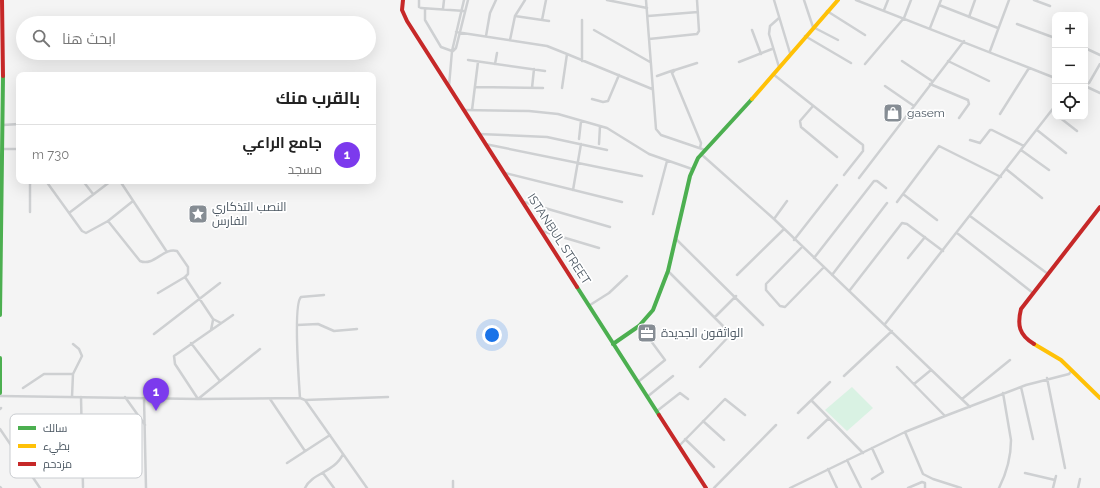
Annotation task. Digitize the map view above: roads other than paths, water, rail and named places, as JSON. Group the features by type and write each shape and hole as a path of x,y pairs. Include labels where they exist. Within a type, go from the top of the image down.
{"street":[{"path":"0,315 3,149 1,90 2,0"},
{"name":"ISTANBUL STREET","path":"403,0 402,10 405,18 449,89 505,173 656,412 706,488"},
{"path":"419,0 419,7 465,11"},
{"path":"443,10 444,0"},
{"path":"449,89 452,51 456,48 461,10 464,0"},
{"path":"458,32 468,0"},
{"path":"486,36 490,13 496,0"},
{"path":"510,40 516,16 525,0"},
{"path":"542,20 546,0"},
{"path":"607,0 647,8"},
{"path":"646,0 652,89 658,132 705,150"},
{"path":"649,39 697,34 699,31 697,0"},
{"path":"774,0 790,53"},
{"path":"804,0 813,27 838,40"},
{"path":"613,344 634,329 650,314 668,271 692,170 701,154 773,74 834,2 838,0"},
{"path":"856,0 964,41 1052,77"},
{"path":"884,10 888,0"},
{"path":"865,64 904,18 911,0"},
{"path":"930,28 941,0"},
{"path":"969,17 975,0"},
{"path":"990,52 1009,0"},
{"path":"1034,0 1050,6"},
{"path":"939,5 998,28"},
{"path":"425,8 425,20 441,47 452,51"},
{"path":"827,11 865,36"},
{"path":"648,16 698,12"},
{"path":"516,16 549,21"},
{"path":"779,18 770,26 769,31 772,49 779,67"},
{"path":"582,20 582,61"},
{"path":"1017,24 1052,37"},
{"path":"594,30 650,62"},
{"path":"752,30 760,54"},
{"path":"458,32 547,46 652,89"},
{"path":"805,36 851,63"},
{"path":"859,178 964,41"},
{"path":"739,62 772,49"},
{"path":"1088,49 1100,55"},
{"path":"495,64 497,53"},
{"path":"562,88 567,54"},
{"path":"468,60 545,71"},
{"path":"902,61 931,83 968,100 969,104 959,118"},
{"path":"948,61 989,81"},
{"path":"472,110 478,62"},
{"path":"657,76 697,63"},
{"path":"1088,84 1100,64"},
{"path":"1000,114 1029,68"},
{"path":"532,88 534,69"},
{"path":"675,70 672,74 701,143 700,148"},
{"path":"441,76 447,77 450,72"},
{"path":"773,74 864,148 844,175"},
{"path":"592,99 603,102 608,101 619,75"},
{"path":"885,86 914,106"},
{"path":"475,87 543,88"},
{"path":"1088,87 1100,93"},
{"path":"813,106 800,121 801,127 837,157"},
{"path":"463,110 542,111 580,120 600,126 631,142 649,154 692,170"},
{"path":"885,324 1051,111"},
{"path":"579,139 580,120"},
{"path":"1063,120 1077,131"},
{"path":"3,125 16,124"},
{"path":"599,144 600,126"},
{"path":"970,140 980,143 990,130 992,130 1024,146"},
{"path":"1037,130 1066,153"},
{"path":"478,134 547,137 607,150"},
{"path":"485,144 642,176"},
{"path":"572,190 581,144"},
{"path":"897,202 939,146 1001,177"},
{"path":"3,149 16,149"},
{"path":"1021,150 1049,170"},
{"path":"701,154 774,218 794,240 850,290 970,407"},
{"path":"653,214 667,161"},
{"path":"1006,169 1042,198"},
{"path":"505,173 622,202"},
{"path":"814,258 874,181 877,181 886,188"},
{"path":"30,184 30,212"},
{"path":"48,184 82,231 86,233 108,221 133,201"},
{"path":"86,184 94,194"},
{"path":"69,213 107,184"},
{"path":"122,184 166,252"},
{"path":"794,240 837,185"},
{"path":"903,194 937,220"},
{"path":"523,202 610,227"},
{"path":"774,218 787,202"},
{"path":"832,275 888,203"},
{"path":"1100,207 1021,309 1018,322 1020,333 1055,356 1072,370 1100,398"},
{"path":"970,216 1048,274"},
{"path":"108,221 140,261 148,262 166,252 172,250 177,251 188,267 188,274 158,293"},
{"path":"850,290 902,223 907,224 943,251"},
{"path":"737,276 784,229"},
{"path":"542,231 599,248"},
{"path":"957,233 1033,293"},
{"path":"908,258 925,237"},
{"path":"676,239 736,296 763,325"},
{"path":"802,247 766,284 766,290 780,306 785,307 824,267"},
{"path":"668,271 736,339"},
{"path":"590,306 609,293 627,276"},
{"path":"184,277 213,319 221,323"},
{"path":"154,334 220,283"},
{"path":"300,398 297,325 299,299 324,295"},
{"path":"715,317 736,296"},
{"path":"198,399 174,361 176,354 233,315"},
{"path":"210,331 213,319"},
{"path":"297,325 318,324 334,331 357,329"},
{"path":"844,376 892,331"},
{"path":"700,367 731,334"},
{"path":"637,382 665,360 648,337"},
{"path":"191,343 220,381"},
{"path":"72,397 73,374 82,356 79,349 73,344"},
{"path":"198,399 260,349"},
{"path":"0,358 0,394 198,399 300,398 305,400 388,397"},
{"path":"962,399 1010,360"},
{"path":"897,367 945,416"},
{"path":"914,384 931,370"},
{"path":"790,488 905,432 1021,386 1047,378 1069,374 1072,370"},
{"path":"23,388 44,374 73,374"},
{"path":"647,397 673,376"},
{"path":"1047,378 1065,468"},
{"path":"798,413 830,382"},
{"path":"1021,386 1033,439"},
{"path":"656,412 680,393 688,400"},
{"path":"999,488 1006,475 1011,448 1003,393"},
{"path":"81,397 81,414"},
{"path":"125,397 137,414"},
{"path":"144,398 146,488"},
{"path":"269,399 305,451"},
{"path":"678,446 725,399 745,415"},
{"path":"305,400 367,488"},
{"path":"812,401 863,453"},
{"path":"808,438 829,418"},
{"path":"142,421 145,425"},
{"path":"703,421 724,440"},
{"path":"714,488 776,425"},
{"path":"0,429 10,444"},
{"path":"905,432 920,470 925,476 961,488"},
{"path":"287,463 330,435"},
{"path":"685,439 714,467"},
{"path":"872,448 883,472 872,479"},
{"path":"305,488 308,483 336,465 343,454"},
{"path":"847,460 861,488"},
{"path":"828,469 837,488"},
{"path":"323,472 334,488"},
{"path":"1025,473 1055,480"},
{"path":"925,476 924,482 926,488"},
{"path":"1053,488 1056,476"},
{"path":"33,478 40,488"},
{"path":"1078,488 1080,479"},
{"path":"453,481 453,488"},
{"path":"908,488 924,482"}],"place":[{"name":"gasem","path":"893,113"},
{"name":"النصب التذكاري الفارس","path":"198,214"},
{"name":"الواثقون الجديدة","path":"647,333"},
{"name":"جامع الراعي","path":"156,411"}]}
